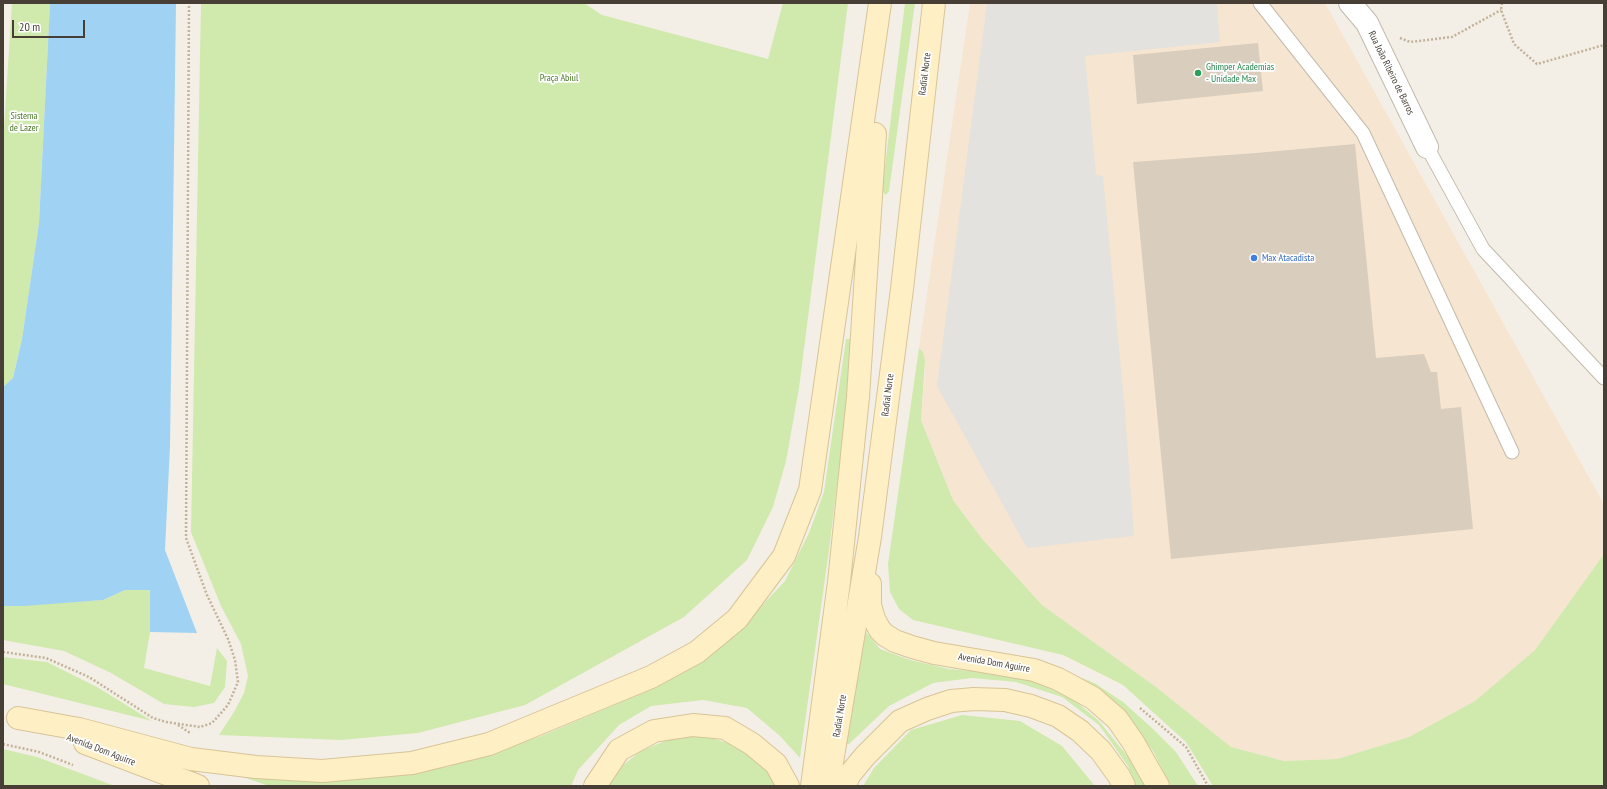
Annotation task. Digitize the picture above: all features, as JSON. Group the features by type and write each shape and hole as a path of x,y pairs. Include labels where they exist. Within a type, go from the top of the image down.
{"main road":[{"path":"11,717 79,729 191,759 256,767 322,772 412,763 488,744 651,677 697,652 737,619 784,556 810,490 882,3"},
{"name":"Radial Norte","path":"812,786 839,582 858,397 882,3"},
{"name":"Radial Norte","path":"828,786 870,536 902,288 934,3"},
{"name":"Avenida Dom Aguirre","path":"870,536 870,605 877,624 885,635 912,647 934,653 1034,670 1058,679 1093,698 1125,731 1133,742 1158,786"},
{"path":"844,786 850,774 865,756 900,721 927,709 951,701 974,699 1005,700 1031,706 1058,716 1101,750 1124,786"},
{"name":"Avenida Dom Aguirre","path":"11,717 198,786"},
{"path":"595,786 619,750 654,731 693,725 725,728 752,744 776,764 788,786"}],"street":[{"name":"Rua João Ribeiro de Barros","path":"1350,3 1367,23 1427,147"}],"lane":[{"path":"1260,3 1363,133 1512,452"},
{"path":"1427,147 1483,249 1604,378"}],"path":[{"path":"3,652 46,658 89,676 153,718 166,722 200,727 212,723 228,705 238,682 235,660 228,639 207,595 186,538 189,3"},
{"path":"1502,3 1501,10 1514,44 1537,64 1604,45"},
{"path":"1367,23 1410,42 1452,37 1501,10"},
{"path":"1138,707 1186,747 1208,786"},
{"path":"3,744 39,752 76,766"}],"shaded area":[{"path":"970,3 1325,3 1604,504 1604,554 1535,650 1475,701 1409,737 1337,759 1284,761 1231,747 1156,687 1042,605 983,540 953,500 921,420 925,373 923,352 919,348"},
{"path":"987,3 1217,3 1220,42 1085,56 1096,175 1103,176 1125,412 1134,536 1027,548 937,386"}],"green space":[{"name":"Sistema de Lazer","path":"12,3 50,3 39,223 22,339 13,378 3,387 3,143"},
{"name":"Praça Abiul","path":"201,3 584,3 602,15 768,59 783,3 848,3 799,388 786,461 773,507 747,560 684,617 525,705 418,733 341,740 219,735 244,693 248,676 241,644 221,606 191,532"},
{"path":"905,3 915,3 889,191 886,195 882,191"},
{"path":"846,339 853,339 842,443 829,550 800,758 780,736 747,708 703,700 651,706 619,725 578,770 571,786 269,786 220,769 333,778 447,767 541,736 659,686 736,633 785,581 809,533 824,492"},
{"path":"919,348 923,352 925,361 921,420 953,500 983,540 1042,605 1156,687 1231,747 1284,761 1337,759 1409,737 1475,701 1535,650 1604,554 1604,786 1213,786 1186,742 1123,685 1063,655 913,620 899,609 890,592 888,564"},
{"path":"125,590 150,590 150,632 144,668 210,686 217,648 227,661 225,687 214,703 194,707 164,704 111,673 64,651 3,640 3,606 103,600"},
{"path":"864,621 866,632 880,649 910,660 949,669 995,673 1032,681 1073,699 1099,721 1132,762 1146,786 1136,786 1128,766 1099,725 1062,697 1016,682 972,678 933,683 889,706 849,744 843,745"},
{"path":"3,657 47,662 97,687 152,721 3,684"},
{"path":"1078,676 1096,684 1123,702 1152,728 1176,752 1198,786 1171,786 1153,751 1129,719 1111,699"},
{"path":"962,715 1020,721 1062,746 1095,786 863,786 874,768 911,730"},
{"path":"677,736 708,737 741,747 769,772 776,786 607,786 617,770 641,751"},
{"path":"3,749 37,757 115,786 3,786"}],"water":[{"path":"50,3 176,3 170,446 165,550 197,633 150,632 150,590 125,590 103,600 24,606 3,606 3,387 13,378 22,339 39,223"}],"building":[{"name":"Ghimper Academias - Unidade Max","path":"1258,43 1263,91 1137,104 1133,55"},
{"name":"Max Atacadista","path":"1355,144 1376,358 1424,354 1431,372 1437,372 1441,409 1461,407 1473,529 1171,559 1133,162"}],"place":[{"name":"Ghimper Academias - Unidade Max","path":"1198,73"},
{"name":"Max Atacadista","path":"1254,258"}]}
